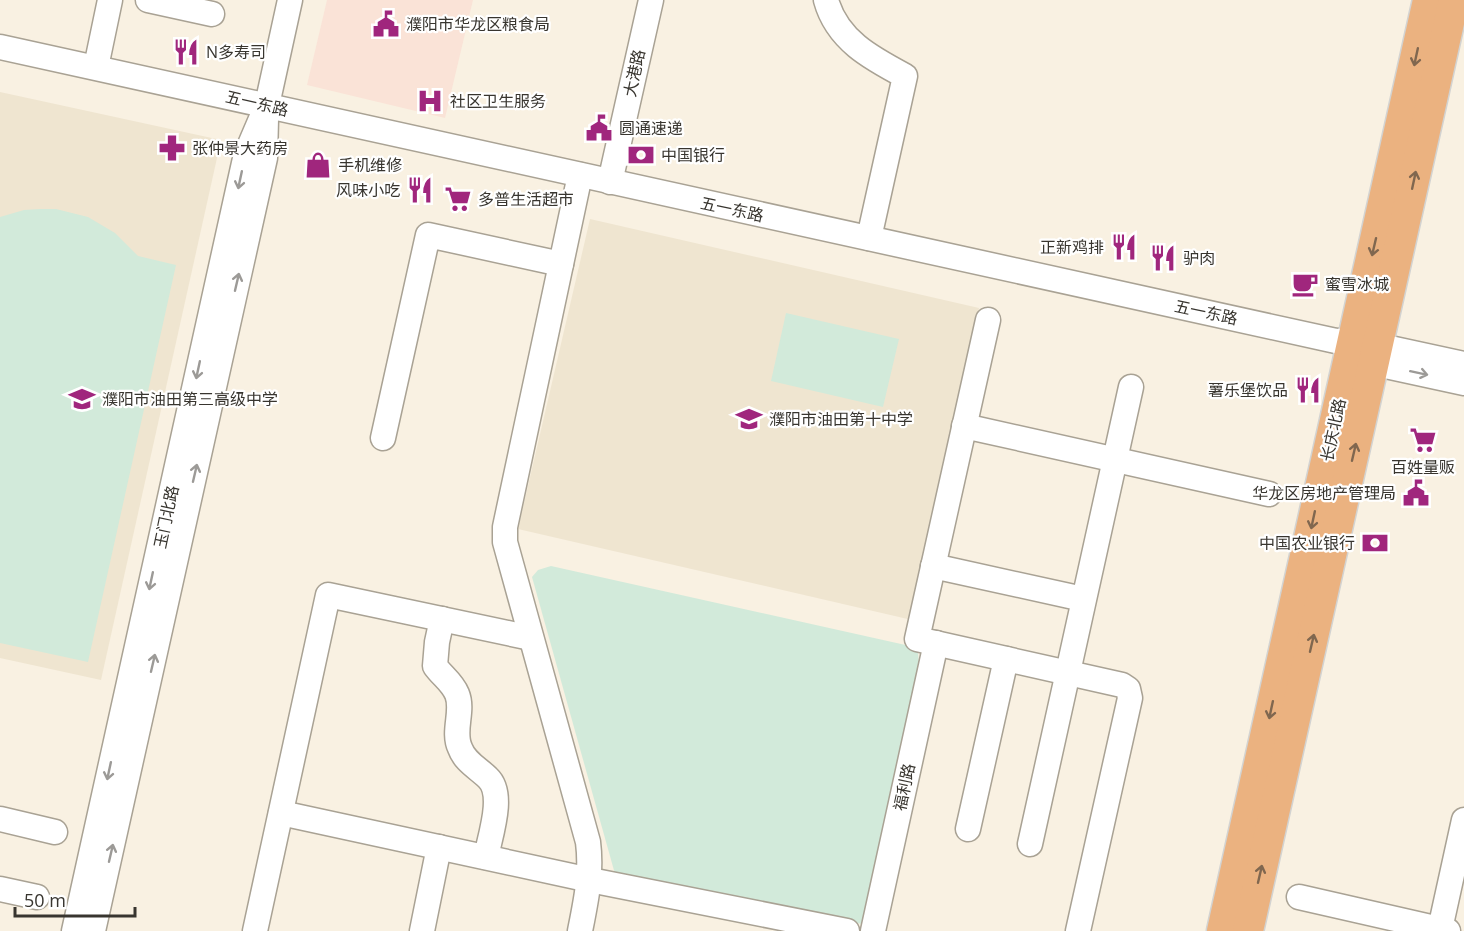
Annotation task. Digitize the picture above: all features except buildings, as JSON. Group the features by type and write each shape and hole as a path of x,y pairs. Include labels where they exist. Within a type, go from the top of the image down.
{"main road":[{"name":"长庆北路","path":"1248,931 1363,352 1428,0"},
{"name":"长庆北路","path":"1222,931 1363,352 1454,0"}],"street":[{"path":"96,67 110,0"},
{"path":"148,0 212,14"},
{"name":"玉门北路","path":"74,931 246,154 264,116 290,0"},
{"name":"大港路","path":"610,182 651,0"},
{"path":"826,0 829,10 844,34 864,54 905,76 869,238"},
{"name":"五一东路","path":"0,47 96,67 264,116"},
{"name":"五一东路","path":"0,63 579,182 1363,352 1464,383"},
{"name":"玉门北路","path":"93,931 265,158 264,116"},
{"path":"579,182 505,527 505,542 588,842 591,861 590,880 580,931"},
{"name":"五一东路","path":"579,182 610,182 869,238 1336,341 1363,352 1464,364"},
{"path":"383,438 428,235 561,264"},
{"path":"988,320 917,639 1122,685 1128,689 1130,698 1078,931"},
{"path":"1030,844 1131,387"},
{"path":"964,426 1269,494"},
{"path":"933,566 1083,600"},
{"path":"255,931 328,596 531,638"},
{"path":"442,619 435,666 451,682 459,697 456,736 460,750 469,762 492,782 496,795 496,808 486,857"},
{"name":"福利路","path":"873,931 936,643"},
{"path":"968,829 1006,659"},
{"path":"281,813 590,880 847,931"},
{"path":"0,819 55,832"},
{"path":"1299,897 1444,930 1464,820"},
{"path":"422,931 439,847"},
{"path":"0,889 37,897"}],"shaded area":[{"path":"327,0 473,0 445,118 307,85"},
{"name":"濮阳市油田第三高级中学","path":"0,92 221,140 101,680 0,658"},
{"name":"濮阳市油田第十中学","path":"590,219 979,308 912,620 518,529"}],"green space":[{"name":"濮阳市油田第三高级中学","path":"56,209 88,217 115,233 138,256 176,265 88,662 0,643 0,217 24,210"},
{"path":"786,313 899,339 883,407 771,381"},
{"path":"551,566 910,646 918,653 919,664 862,924 615,874 532,577 538,570"}],"place":[{"name":"濮阳市华龙区粮食局","path":"386,24"},
{"name":"N多寿司","path":"186,52"},
{"name":"社区卫生服务","path":"430,101"},
{"name":"圆通速递","path":"599,128"},
{"name":"张仲景大药房","path":"172,148"},
{"name":"中国银行","path":"641,155"},
{"name":"手机维修","path":"318,165"},
{"name":"风味小吃","path":"420,190"},
{"name":"多普生活超市","path":"458,199"},
{"name":"正新鸡排","path":"1124,247"},
{"name":"驴肉","path":"1163,258"},
{"name":"蜜雪冰城","path":"1305,284"},
{"name":"薯乐堡饮品","path":"1308,390"},
{"name":"濮阳市油田第三高级中学","path":"82,399"},
{"name":"濮阳市油田第十中学","path":"749,419"},
{"name":"百姓量贩","path":"1423,440"},
{"name":"华龙区房地产管理局","path":"1416,493"},
{"name":"中国农业银行","path":"1375,543"}]}
